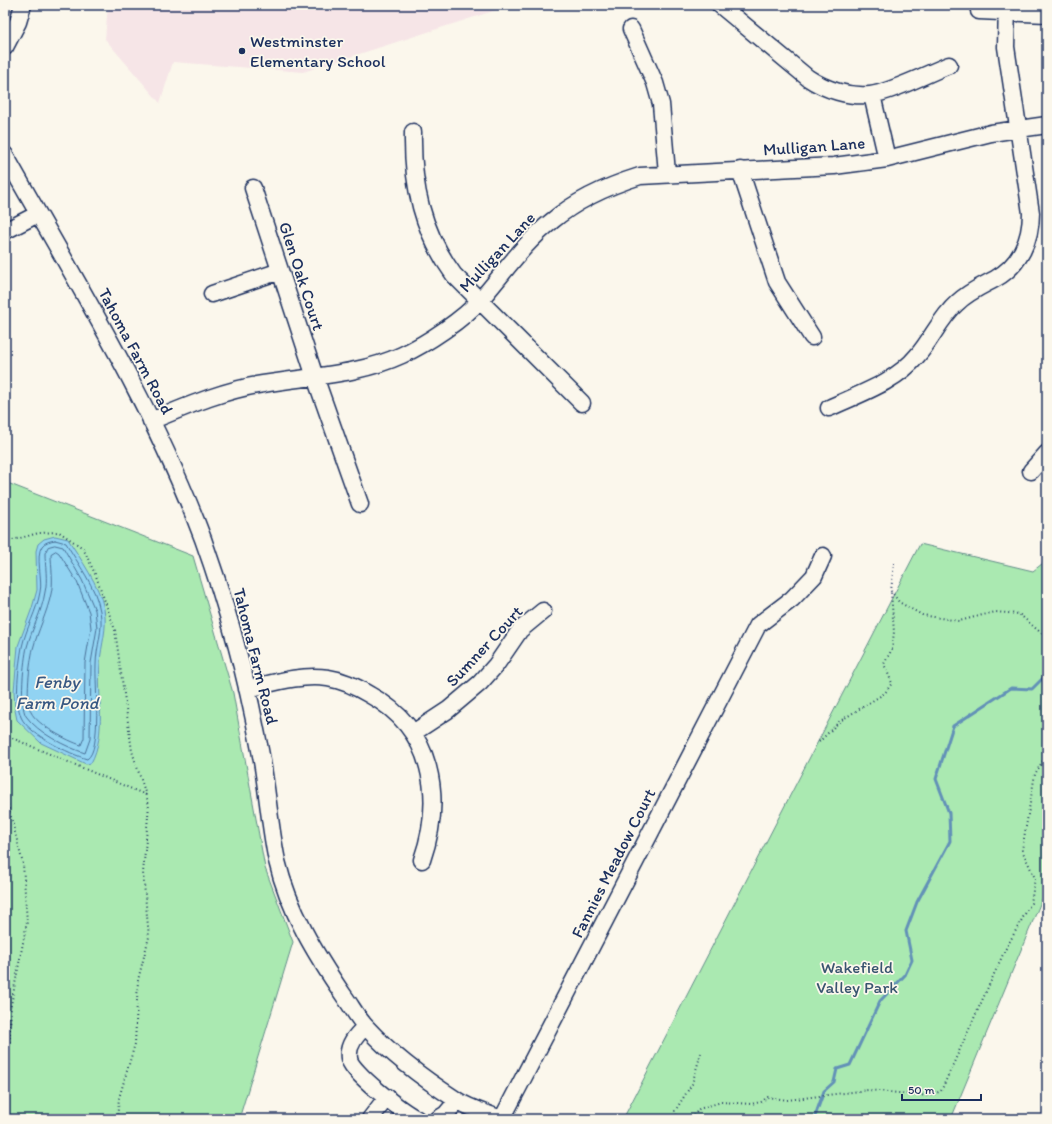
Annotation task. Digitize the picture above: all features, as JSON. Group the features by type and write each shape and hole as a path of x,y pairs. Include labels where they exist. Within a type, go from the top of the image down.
{"street":[{"path":"5,47 18,22 23,5"},
{"path":"720,5 817,84 837,92 872,95 949,65"},
{"path":"979,5 979,11 1006,8 1047,14"},
{"path":"829,408 878,385 907,367 926,344 942,320 958,302 979,286 997,278 1010,268 1020,256 1029,237 1031,213 1006,47 1006,8"},
{"path":"631,29 655,83 661,104 667,173"},
{"path":"872,95 886,159"},
{"name":"Mulligan Lane","path":"151,421 184,407 234,391 262,384 315,377 363,368 402,355 440,332 480,301 503,271 551,221 579,201 616,184 640,176 667,173 834,166 886,159 991,133 1047,125"},
{"path":"413,132 413,157 416,182 426,227 443,260 454,275 582,403"},
{"name":"Tahoma Farm Road","path":"5,154 101,323 151,421 187,498 206,547 237,646 260,747 278,862 290,901 323,966 366,1027 393,1052 457,1101 502,1119"},
{"path":"740,170 777,282 812,337"},
{"name":"Glen Oak Court","path":"253,188 315,377 360,504"},
{"path":"5,231 38,214"},
{"path":"212,294 280,271"},
{"path":"1031,472 1047,453"},
{"name":"Fannies Meadow Court","path":"502,1119 758,625 792,599 814,576 823,556"},
{"name":"Sumner Court","path":"412,733 448,710 480,683 496,665 520,630 543,611"},
{"path":"247,689 313,677 328,678 343,682 364,691 386,705 412,733 426,761 432,790 431,826 429,839 422,860"},
{"path":"366,1027 352,1042 349,1060 358,1073 417,1119"},
{"path":"370,1119 387,1097"},
{"path":"438,1119 446,1114 457,1101"}],"path":[{"path":"5,542 39,534 59,532 83,548 96,576 115,630 132,751 150,804 143,872 149,937 138,980 135,1044 119,1098 117,1119"},
{"path":"819,742 840,721 884,694 892,683 884,664 892,649 894,632 891,590 894,563"},
{"path":"891,590 899,602 922,615 959,621 995,612 1020,614 1047,638"},
{"path":"5,735 146,795"},
{"path":"691,1119 699,1108 721,1102 752,1104 761,1102 768,1097 787,1100 868,1090 929,1096 941,1091 1005,950 1031,903 1035,878 1022,850 1035,774 1047,754"},
{"path":"5,793 24,864 27,922 11,1004 6,1119"},
{"path":"678,1119 675,1111 692,1084 701,1053"}],"shaded area":[{"name":"Westminster Elementary School","path":"108,5 512,5 303,72 173,62 160,103 105,39"}],"green space":[{"path":"5,482 193,556 233,693 265,868 293,942 239,1119 5,1119"},
{"name":"Wakefield Valley Park","path":"920,544 1033,571 1047,560 1047,887 951,1119 623,1119"}],"water":[{"name":"Fenby Farm Pond","path":"55,536 68,539 84,564 98,590 102,600 105,616 105,630 99,676 99,739 91,763 86,764 41,743 17,720 15,710 14,691 18,646 37,590 36,551 38,544 44,539"}],"waterway":[{"path":"814,1119 824,1091 834,1082 837,1069 850,1065 880,1001 905,975 912,960 906,931 917,902 950,841 949,813 936,779 953,726 1011,688 1032,689 1047,674"}],"place":[{"name":"Westminster Elementary School","path":"242,51"}]}
